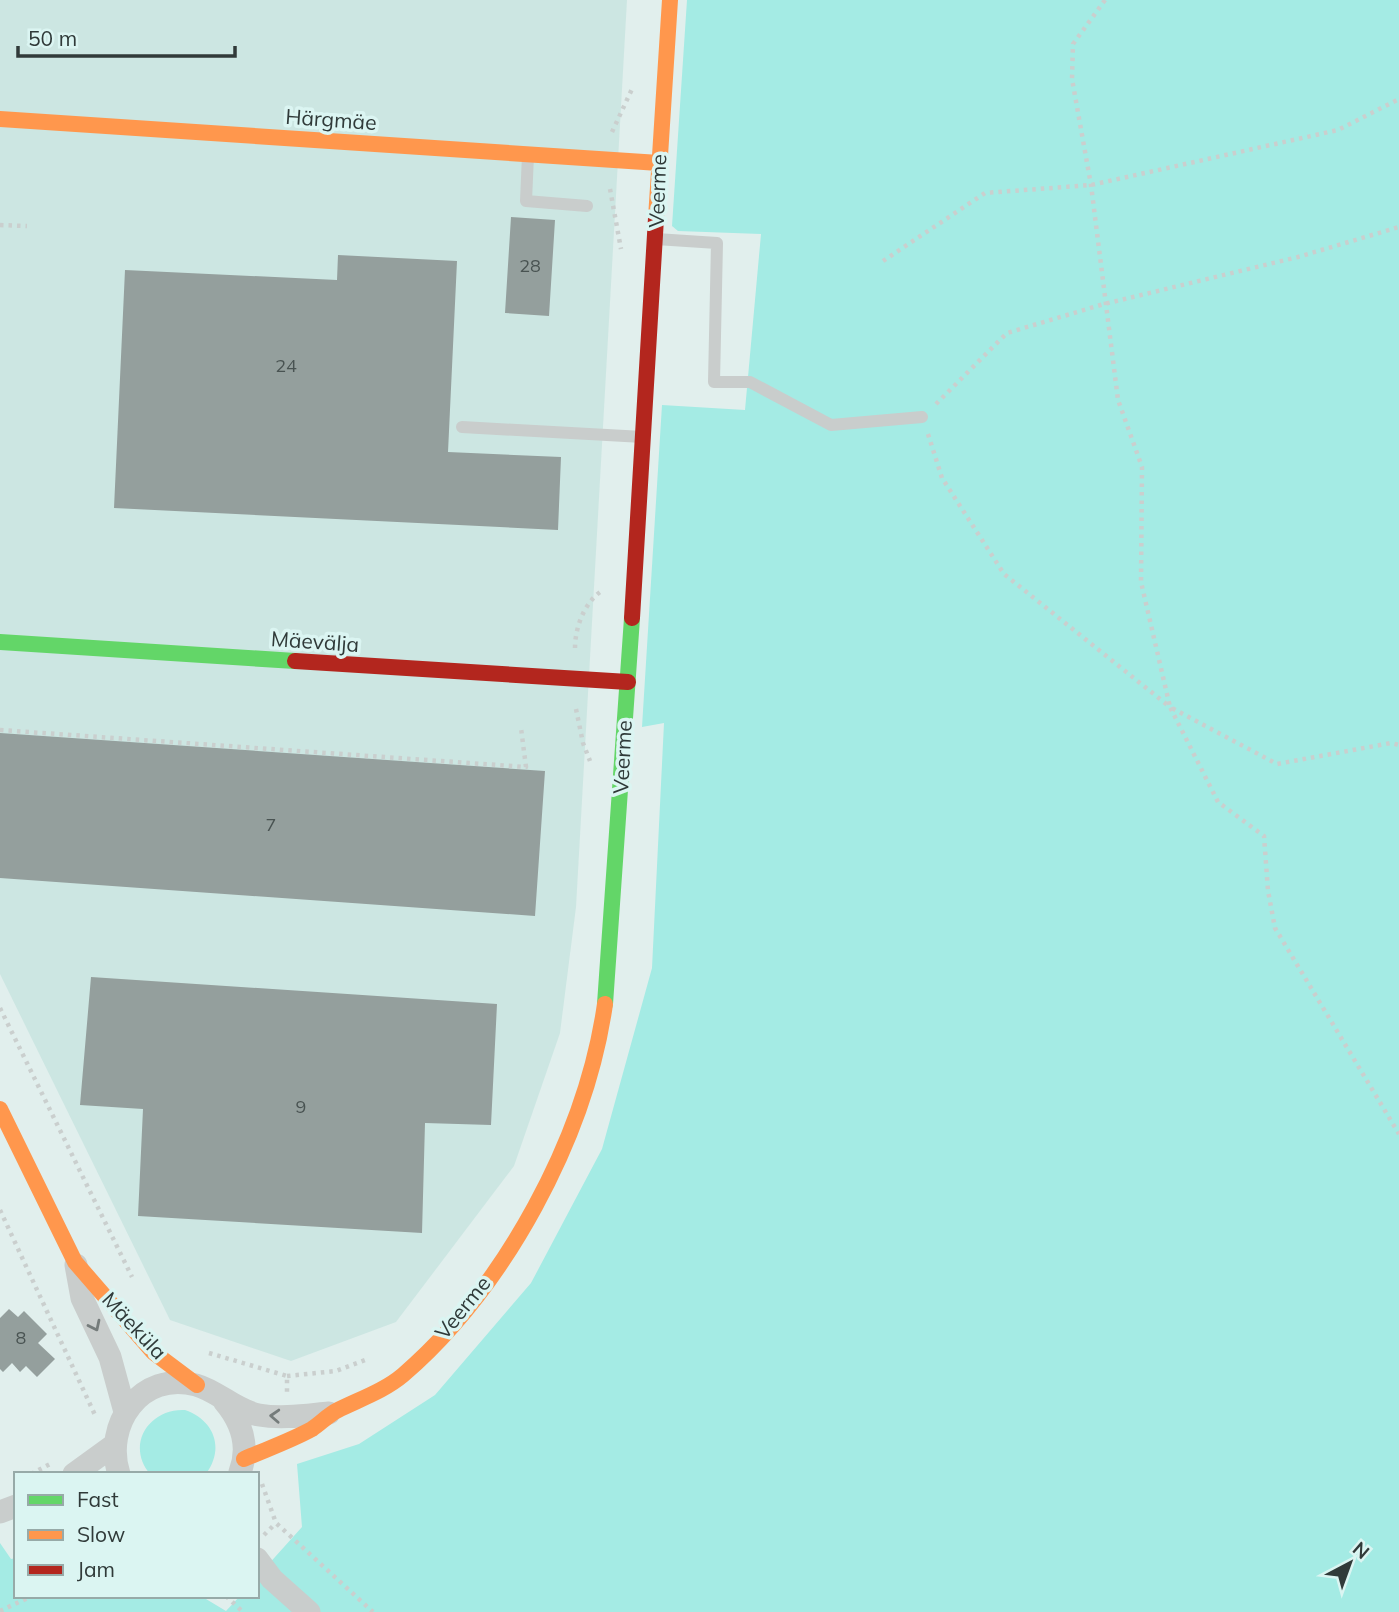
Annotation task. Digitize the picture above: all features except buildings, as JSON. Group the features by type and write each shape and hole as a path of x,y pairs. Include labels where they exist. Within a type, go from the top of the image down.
{"street":[{"name":"Veerme","path":"242,1467 307,1431 332,1413 366,1398 401,1376 434,1344 490,1275 536,1203 556,1164 575,1113 604,1010 628,682 670,0"},
{"name":"Härgmäe","path":"0,119 659,163"},
{"name":"Mäevälja","path":"0,642 628,682"},
{"name":"Mäeküla","path":"0,1109 75,1262 153,1352 197,1385"},
{"name":"Mäeküla","path":"75,1262 82,1298 110,1357 125,1412"},
{"path":"119,1472 114,1444 125,1412 144,1393 156,1387 183,1383 197,1385 257,1415 332,1413"},
{"path":"222,1398 235,1413 243,1432 242,1467"},
{"path":"66,1467 114,1444"},
{"path":"259,1553 265,1574 309,1612"}],"lane":[{"path":"528,154 526,201 587,205"},
{"path":"656,239 717,243 714,382 750,382 831,425 922,417"},
{"path":"462,427 643,438"}],"path":[{"path":"1105,0 1073,44 1072,79 1091,185 1118,400 1142,467 1141,582 1170,706 1218,802 1264,836 1268,891 1275,928 1399,1134"},
{"path":"883,261 985,193 1091,185 1338,130 1399,99"},
{"path":"0,225 27,226"},
{"path":"1399,227 1298,257 1104,304 1007,333 922,417 942,478 1004,574 1170,706 1278,764 1391,743 1399,745"},
{"path":"593,767 574,702 575,636 591,597 609,586"},
{"path":"0,730 526,767 521,728"},
{"path":"0,1008 131,1276"},
{"path":"0,1210 100,1424"},
{"path":"287,1376 336,1371 374,1356"},
{"path":"41,1472 66,1467"},
{"path":"259,1548 276,1523"},
{"path":"0,1611 28,1598"},
{"path":"228,1598 243,1612"}],"shaded area":[{"path":"0,0 627,0 576,907 560,1033 514,1166 396,1322 291,1361 170,1320 0,974"},
{"path":"687,0 1399,0 1399,1612 0,1612 0,1543 11,1559 14,1558 14,1598 204,1598 226,1611 238,1598 259,1598 259,1575 302,1527 297,1464 359,1444 435,1395 531,1283 602,1149 652,968 664,723 642,727 662,405 745,410 761,234 678,231 672,226"},
{"path":"185,1410 195,1415 214,1436 215,1454 207,1472 149,1472 143,1463 140,1451 145,1430 152,1421 172,1411"}],"traffic: fast":[{"path":"605,1004 632,618"},
{"path":"0,642 295,661"}],"traffic: slow":[{"path":"656,218 670,0"},
{"path":"0,119 659,163"},
{"path":"244,1459 312,1429 334,1412 396,1381 440,1339 475,1299 507,1254 560,1157 580,1106 595,1055 605,1004"},
{"path":"0,1109 75,1262 153,1352 197,1385"}],"traffic: jam":[{"path":"632,618 656,218"},
{"path":"295,661 628,682"}]}
